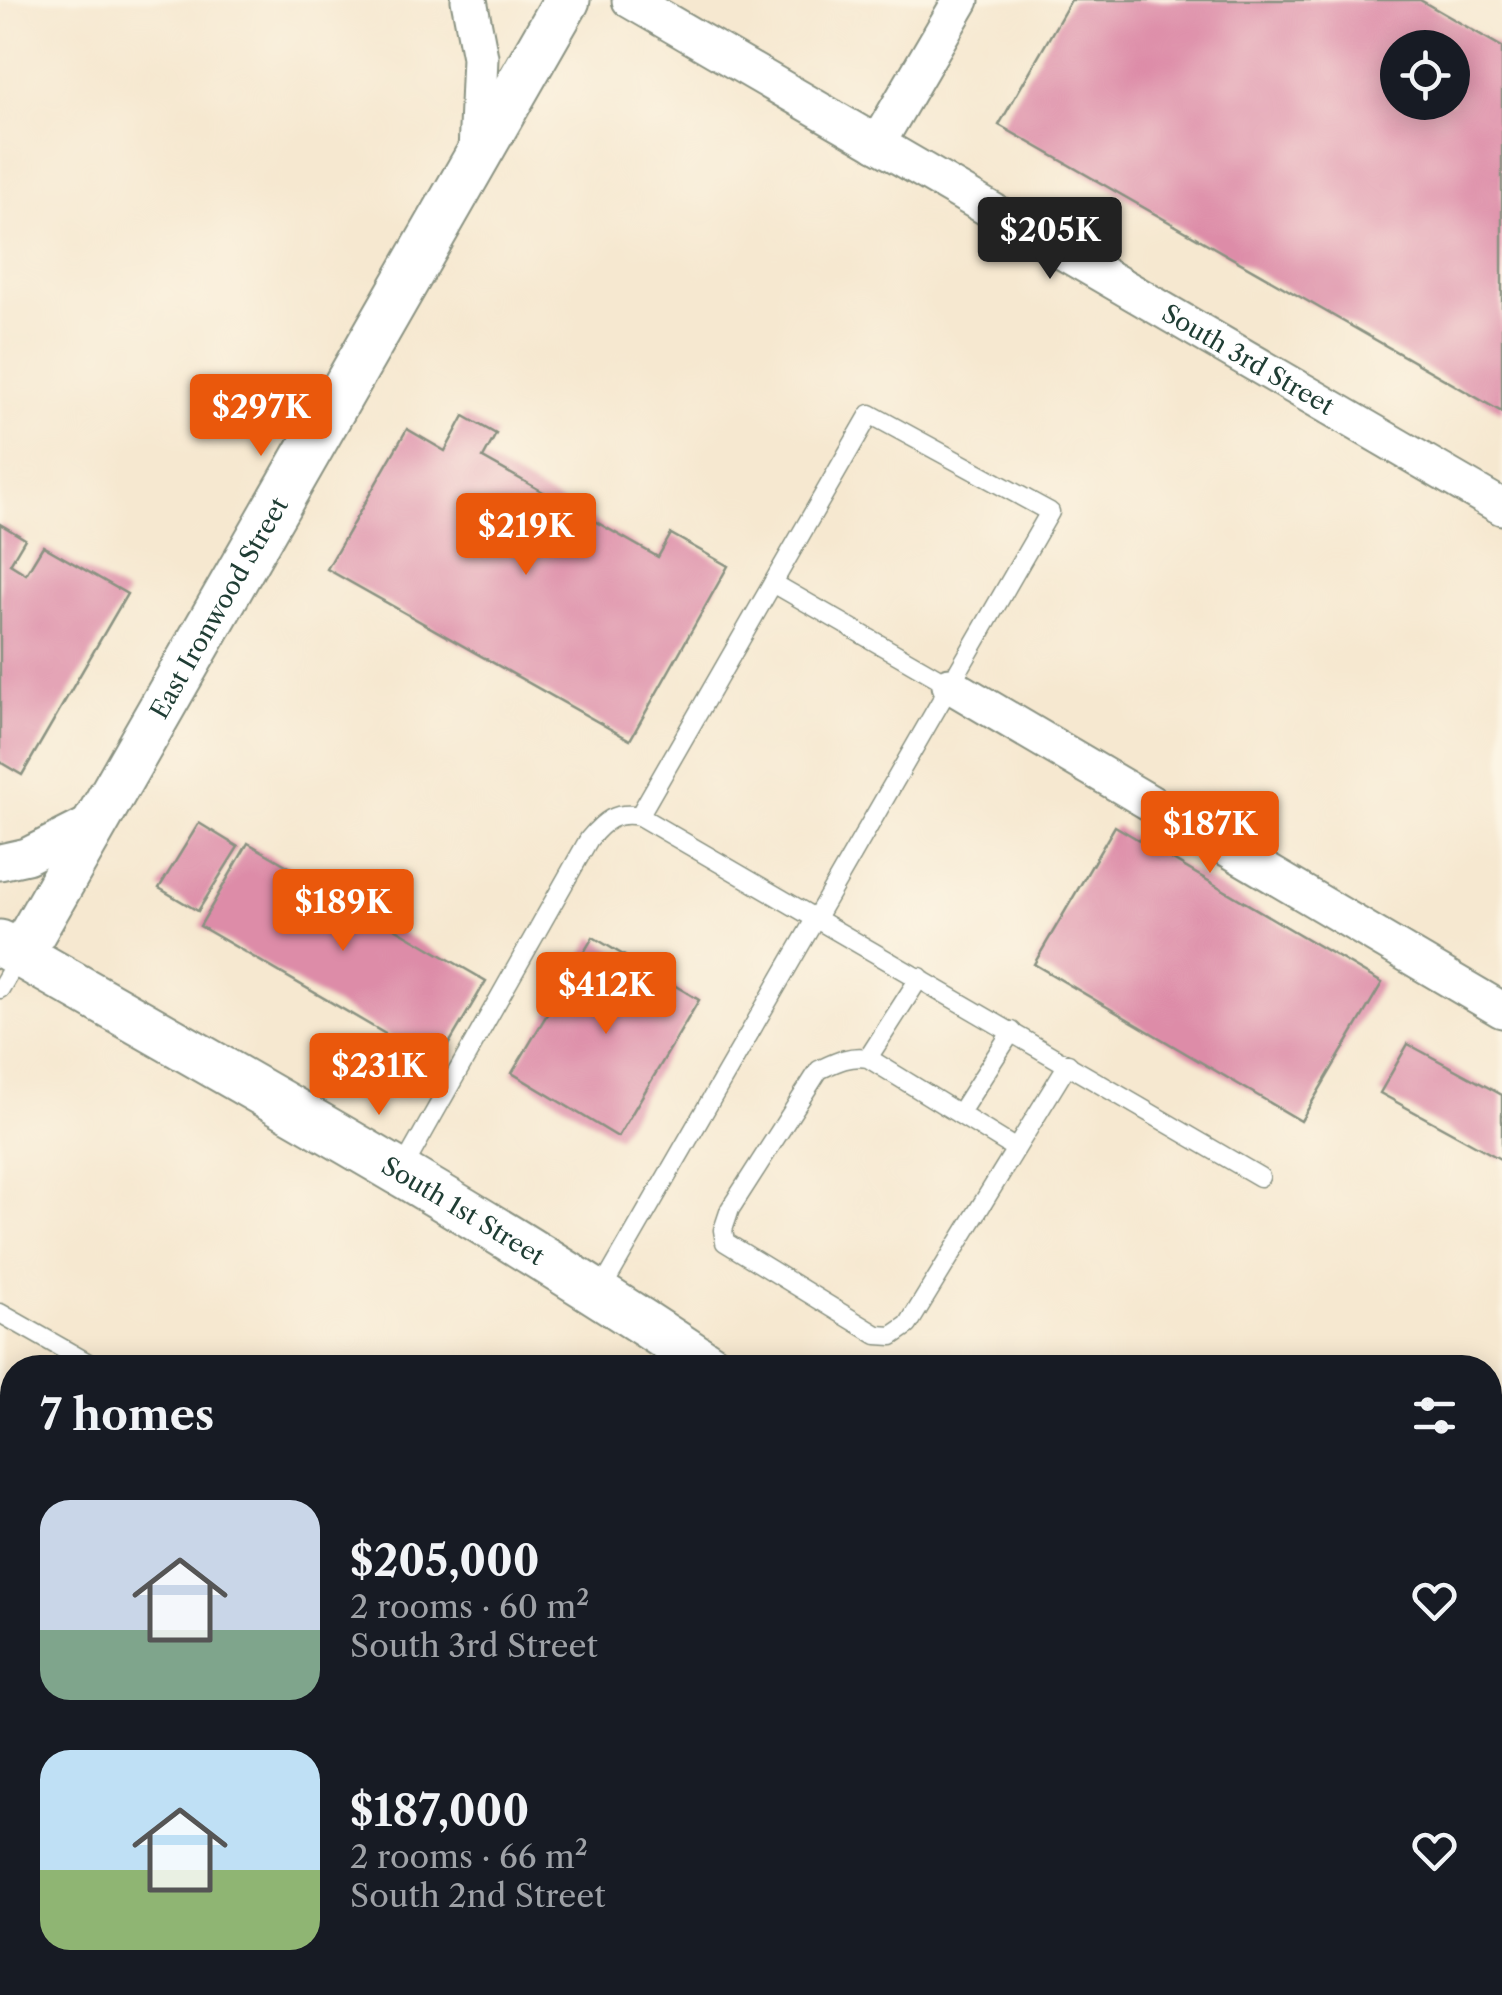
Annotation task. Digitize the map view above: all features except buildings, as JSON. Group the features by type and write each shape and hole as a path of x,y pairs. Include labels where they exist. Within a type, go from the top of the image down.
{"street":[{"path":"470,0 480,57 481,109 474,162"},
{"name":"East Ironwood Street","path":"7,962 96,821 567,0"},
{"name":"South 3rd Street","path":"630,0 1502,507"},
{"path":"877,144 961,0"},
{"path":"950,686 1502,1010"},
{"path":"0,862 27,856 96,821"},
{"name":"South 1st Street","path":"7,962 400,1173 600,1292 693,1355"}],"lane":[{"path":"600,1292 1050,512 870,414 639,816"},
{"path":"772,583 950,686"},
{"path":"400,1173 590,838 612,817 639,816 1260,1177"},
{"path":"868,1058 920,977"},
{"path":"959,1114 1012,1031"},
{"path":"1016,1148 868,1058 854,1056 819,1070 730,1209 723,1230 725,1242 878,1334 892,1336 908,1325 1068,1064"},
{"path":"0,1313 74,1355"}]}
